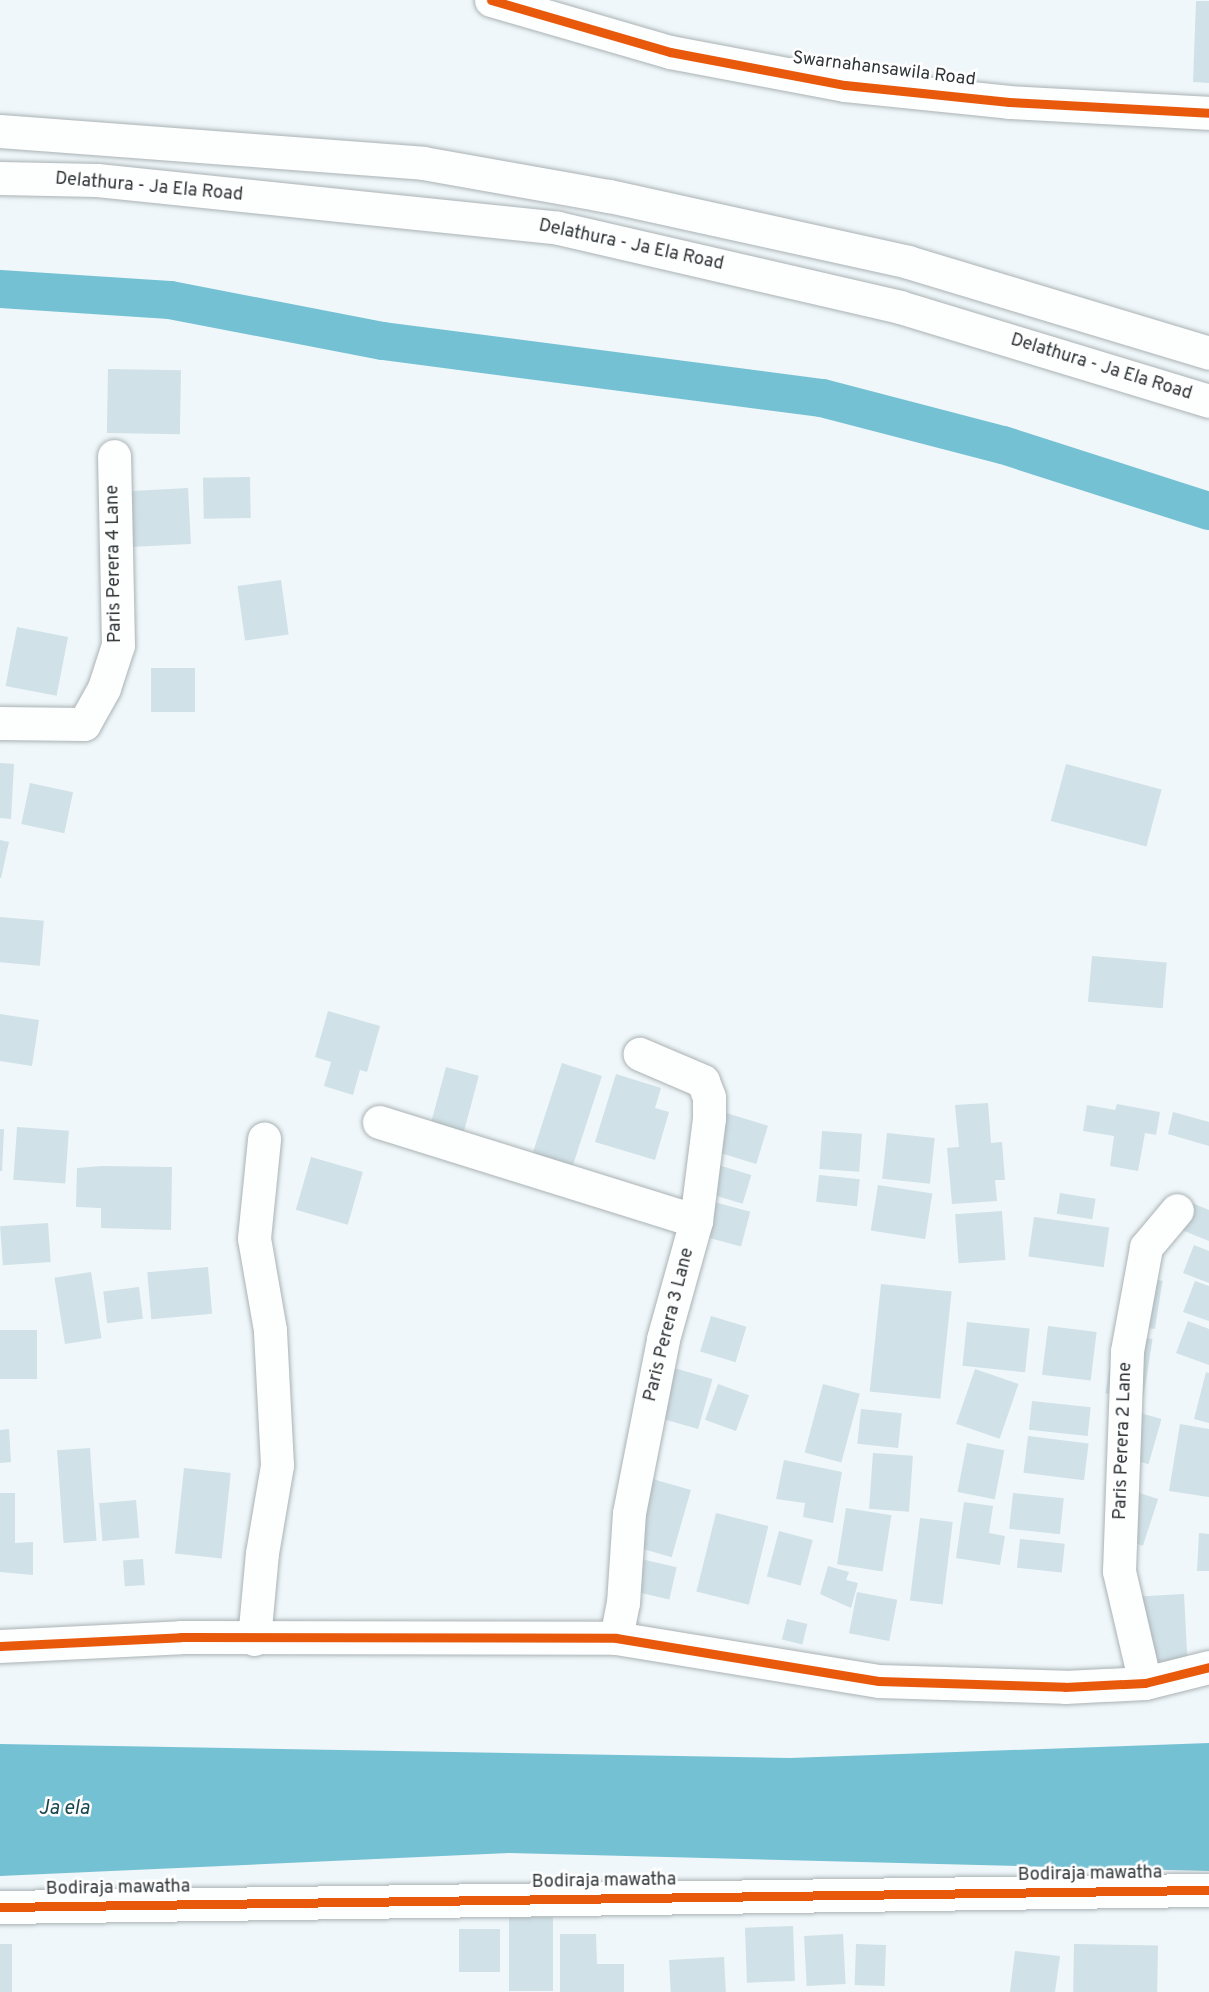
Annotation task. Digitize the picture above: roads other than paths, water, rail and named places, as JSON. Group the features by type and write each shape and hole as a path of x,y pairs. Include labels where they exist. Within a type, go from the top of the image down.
{"street":[{"name":"Swarnahansawila Road","path":"491,0 670,52 845,85 1009,102 1209,113"},
{"path":"0,131 423,163 609,196 908,262 1209,353"},
{"name":"Delathura - Ja Ela Road","path":"0,178 97,180 558,228 900,307 1209,401"},
{"name":"Paris Perera 4 Lane","path":"0,723 84,724 104,688 118,645 114,456"},
{"name":"Paris Perera 3 Lane","path":"616,1638 623,1603 629,1513 660,1351 696,1221 709,1097 703,1081 640,1054"},
{"path":"379,1122 696,1221"},
{"path":"254,1639 262,1553 277,1465 270,1330 254,1238 264,1139"},
{"name":"Paris Perera 2 Lane","path":"1145,1683 1119,1571 1127,1352 1146,1247 1178,1210"},
{"path":"0,1646 181,1637 254,1639 616,1638 879,1682 1065,1687 1145,1683 1209,1667"},
{"name":"Bodiraja mawatha","path":"0,1907 1209,1890"}],"water":[{"name":"Ja ela","path":"1209,1743 1209,1871 509,1853 0,1876 0,1744 790,1758"}],"waterway":[{"path":"0,289 170,300 383,341 822,398 1003,445 1209,511"}]}
